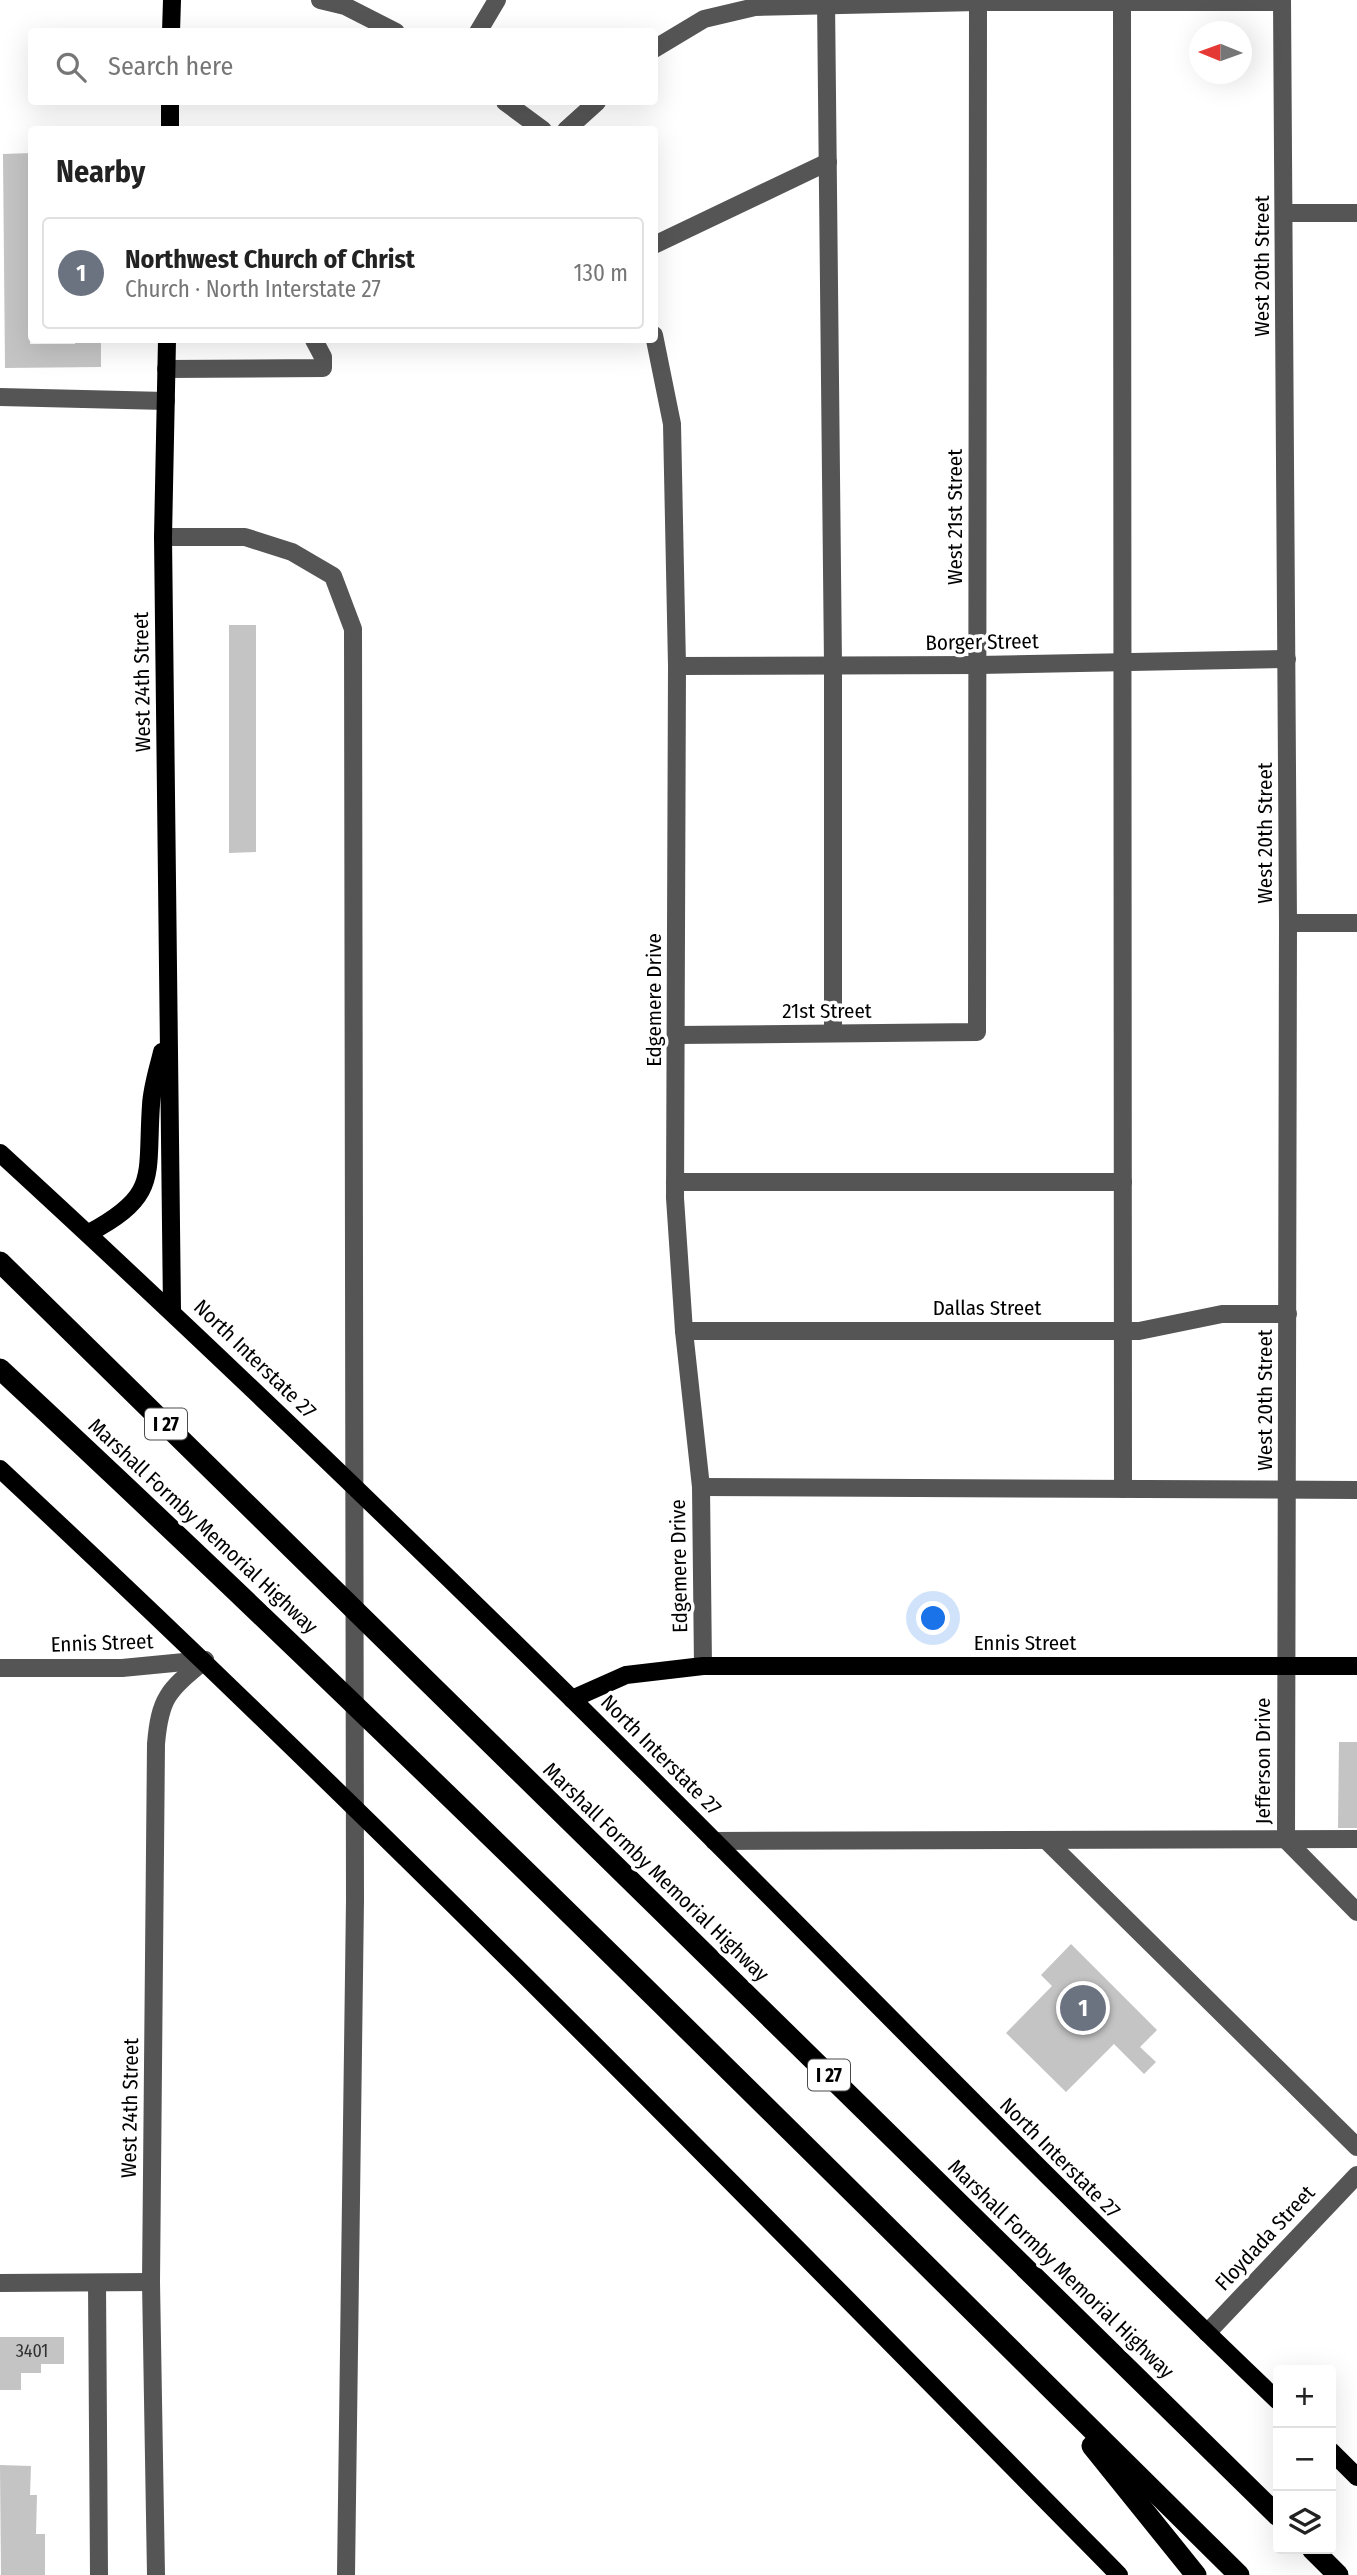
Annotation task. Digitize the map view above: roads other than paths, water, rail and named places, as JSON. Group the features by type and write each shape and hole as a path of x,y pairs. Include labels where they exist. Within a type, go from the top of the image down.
{"highway":[{"name":"Marshall Formby Memorial Highway","path":"0,1262 1273,2511"},
{"name":"Marshall Formby Memorial Highway","path":"0,1369 389,1737 1239,2575"},
{"path":"1039,2378 1195,2575"},
{"path":"1316,2554 1338,2575"}],"main road":[{"path":"172,0 172,28"},
{"path":"170,105 170,126"},
{"name":"West 24th Street","path":"167,343 163,537 172,1310"},
{"name":"West 24th Street","path":"89,1233 128,1210 143,1188 149,1157 151,1101 169,1025"},
{"name":"North Interstate 27","path":"0,1153 172,1310 572,1699 1104,2235 1273,2396"},
{"path":"0,1469 205,1660 775,2225 1119,2575"},
{"name":"Ennis Street","path":"572,1699 626,1675 703,1666 1357,1666"},
{"path":"1336,2456 1357,2477"}],"street":[{"path":"320,0 345,6 388,28"},
{"path":"480,28 497,0"},
{"path":"658,47 704,19 755,8 826,3 1282,1"},
{"name":"West 20th Street","path":"1282,1 1288,923 1286,1666"},
{"name":"West 21st Street","path":"977,1032 978,2"},
{"path":"1122,2 1123,1489"},
{"path":"826,3 834,666 833,1033"},
{"path":"509,105 538,126"},
{"path":"570,126 594,105"},
{"path":"658,243 828,162"},
{"path":"1285,213 1357,212"},
{"path":"166,369 323,368 323,357 316,343"},
{"name":"Edgemere Drive","path":"656,343 672,424 677,666 675,1182 684,1331 701,1487 703,1666"},
{"path":"0,397 166,401"},
{"path":"163,537 246,537 292,551 333,576 353,629 355,1900 346,2575"},
{"name":"Borger Street","path":"677,666 978,665 1287,659"},
{"path":"1288,923 1357,923"},
{"name":"21st Street","path":"677,1035 977,1032"},
{"path":"675,1182 1123,1182"},
{"name":"Dallas Street","path":"684,1331 1139,1331 1222,1314 1288,1314"},
{"path":"701,1487 1357,1490"},
{"name":"Ennis Street","path":"0,1668 122,1668 205,1660"},
{"name":"West 24th Street","path":"156,2575 151,2282 156,1744 159,1711 173,1686 205,1660"},
{"name":"Jefferson Drive","path":"1286,1666 1286,1840 1357,1912"},
{"path":"714,1841 1357,1839"},
{"path":"1046,1840 1357,2147"},
{"name":"Floydada Street","path":"1207,2333 1357,2175"},
{"path":"0,2283 151,2282"},
{"path":"97,2283 99,2575"}],"place":[{"name":"Northwest Church of Christ","path":"1083,2008"}]}
